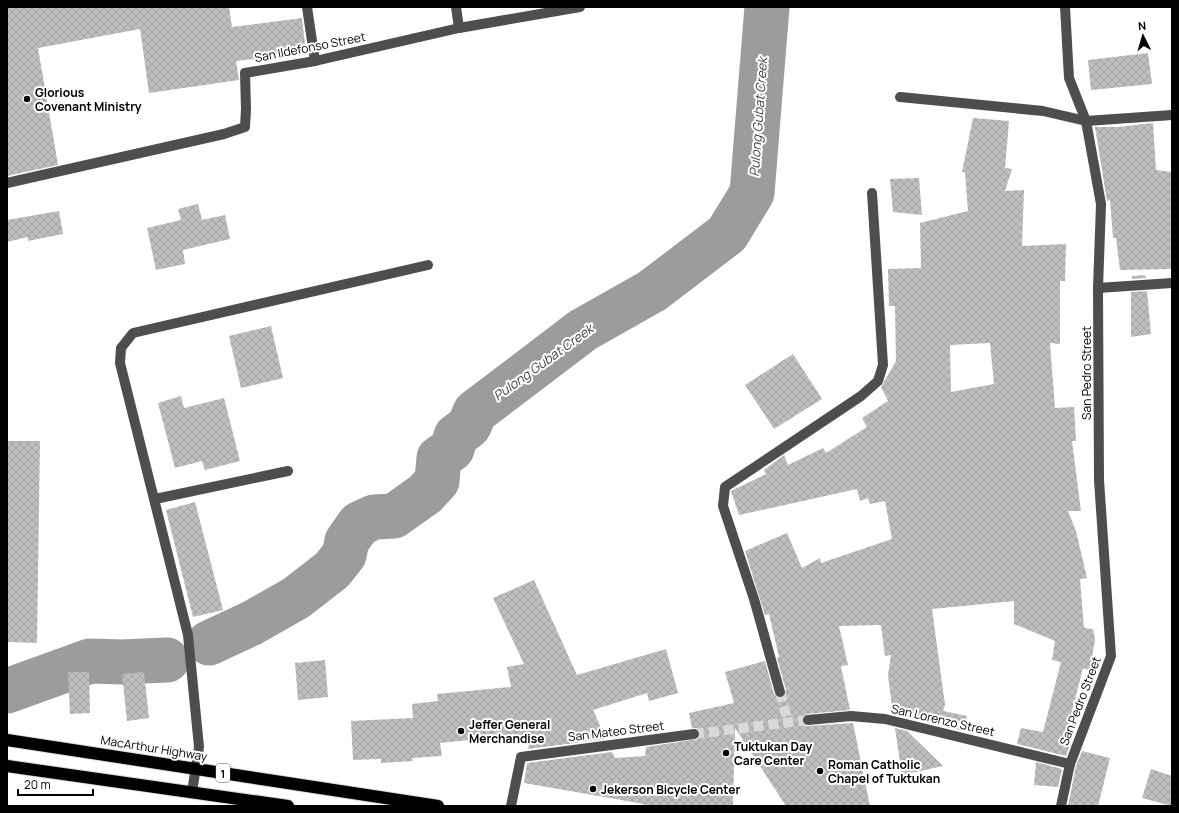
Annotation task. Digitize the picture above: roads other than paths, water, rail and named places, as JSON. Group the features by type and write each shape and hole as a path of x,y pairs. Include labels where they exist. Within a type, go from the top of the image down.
{"highway":[{"name":"MacArthur Highway","path":"7,740 438,806"},
{"name":"1","path":"7,766 288,806"}],"street":[{"path":"307,7 315,60"},
{"path":"456,7 459,28"},
{"name":"San Ildefonso Street","path":"7,183 224,134 245,127 244,73 315,60 459,28 580,7"},
{"name":"San Pedro Street","path":"1061,806 1070,764 1111,656 1099,480 1098,288 1101,204 1086,120 1069,78 1066,7"},
{"path":"900,97 1043,111 1086,120 1172,115"},
{"path":"780,692 754,599 723,506 725,487 861,396 878,381 882,365 872,193"},
{"path":"192,792 197,769 199,747 188,635 120,363 121,348 133,334 428,265"},
{"path":"1098,288 1172,283"},
{"path":"155,500 288,471"},
{"name":"San Lorenzo Street","path":"808,720 851,716 885,719 1070,764"},
{"name":"San Mateo Street","path":"511,806 521,757 694,734"}],"waterway":[{"name":"Pulong Gubat Creek","path":"209,643 252,623 296,598 332,570 344,555 347,541 359,524 374,517 394,516 425,494 437,481 439,458 452,449 456,436 469,426 475,412 583,330 652,291 727,234 752,193 767,7"},
{"name":"Pulong Gubat Creek","path":"7,691 90,661 122,662 167,660"}],"tunnel":[{"path":"780,692 788,722"},
{"path":"694,734 808,720"}],"place":[{"name":"Glorious Covenant Ministry","path":"27,99"},
{"name":"Jeffer General Merchandise","path":"461,731"},
{"name":"Tuktukan Day Care Center","path":"726,753"},
{"name":"Roman Catholic Chapel of Tuktukan","path":"820,771"},
{"name":"Jekerson Bicycle Center","path":"593,789"}]}
